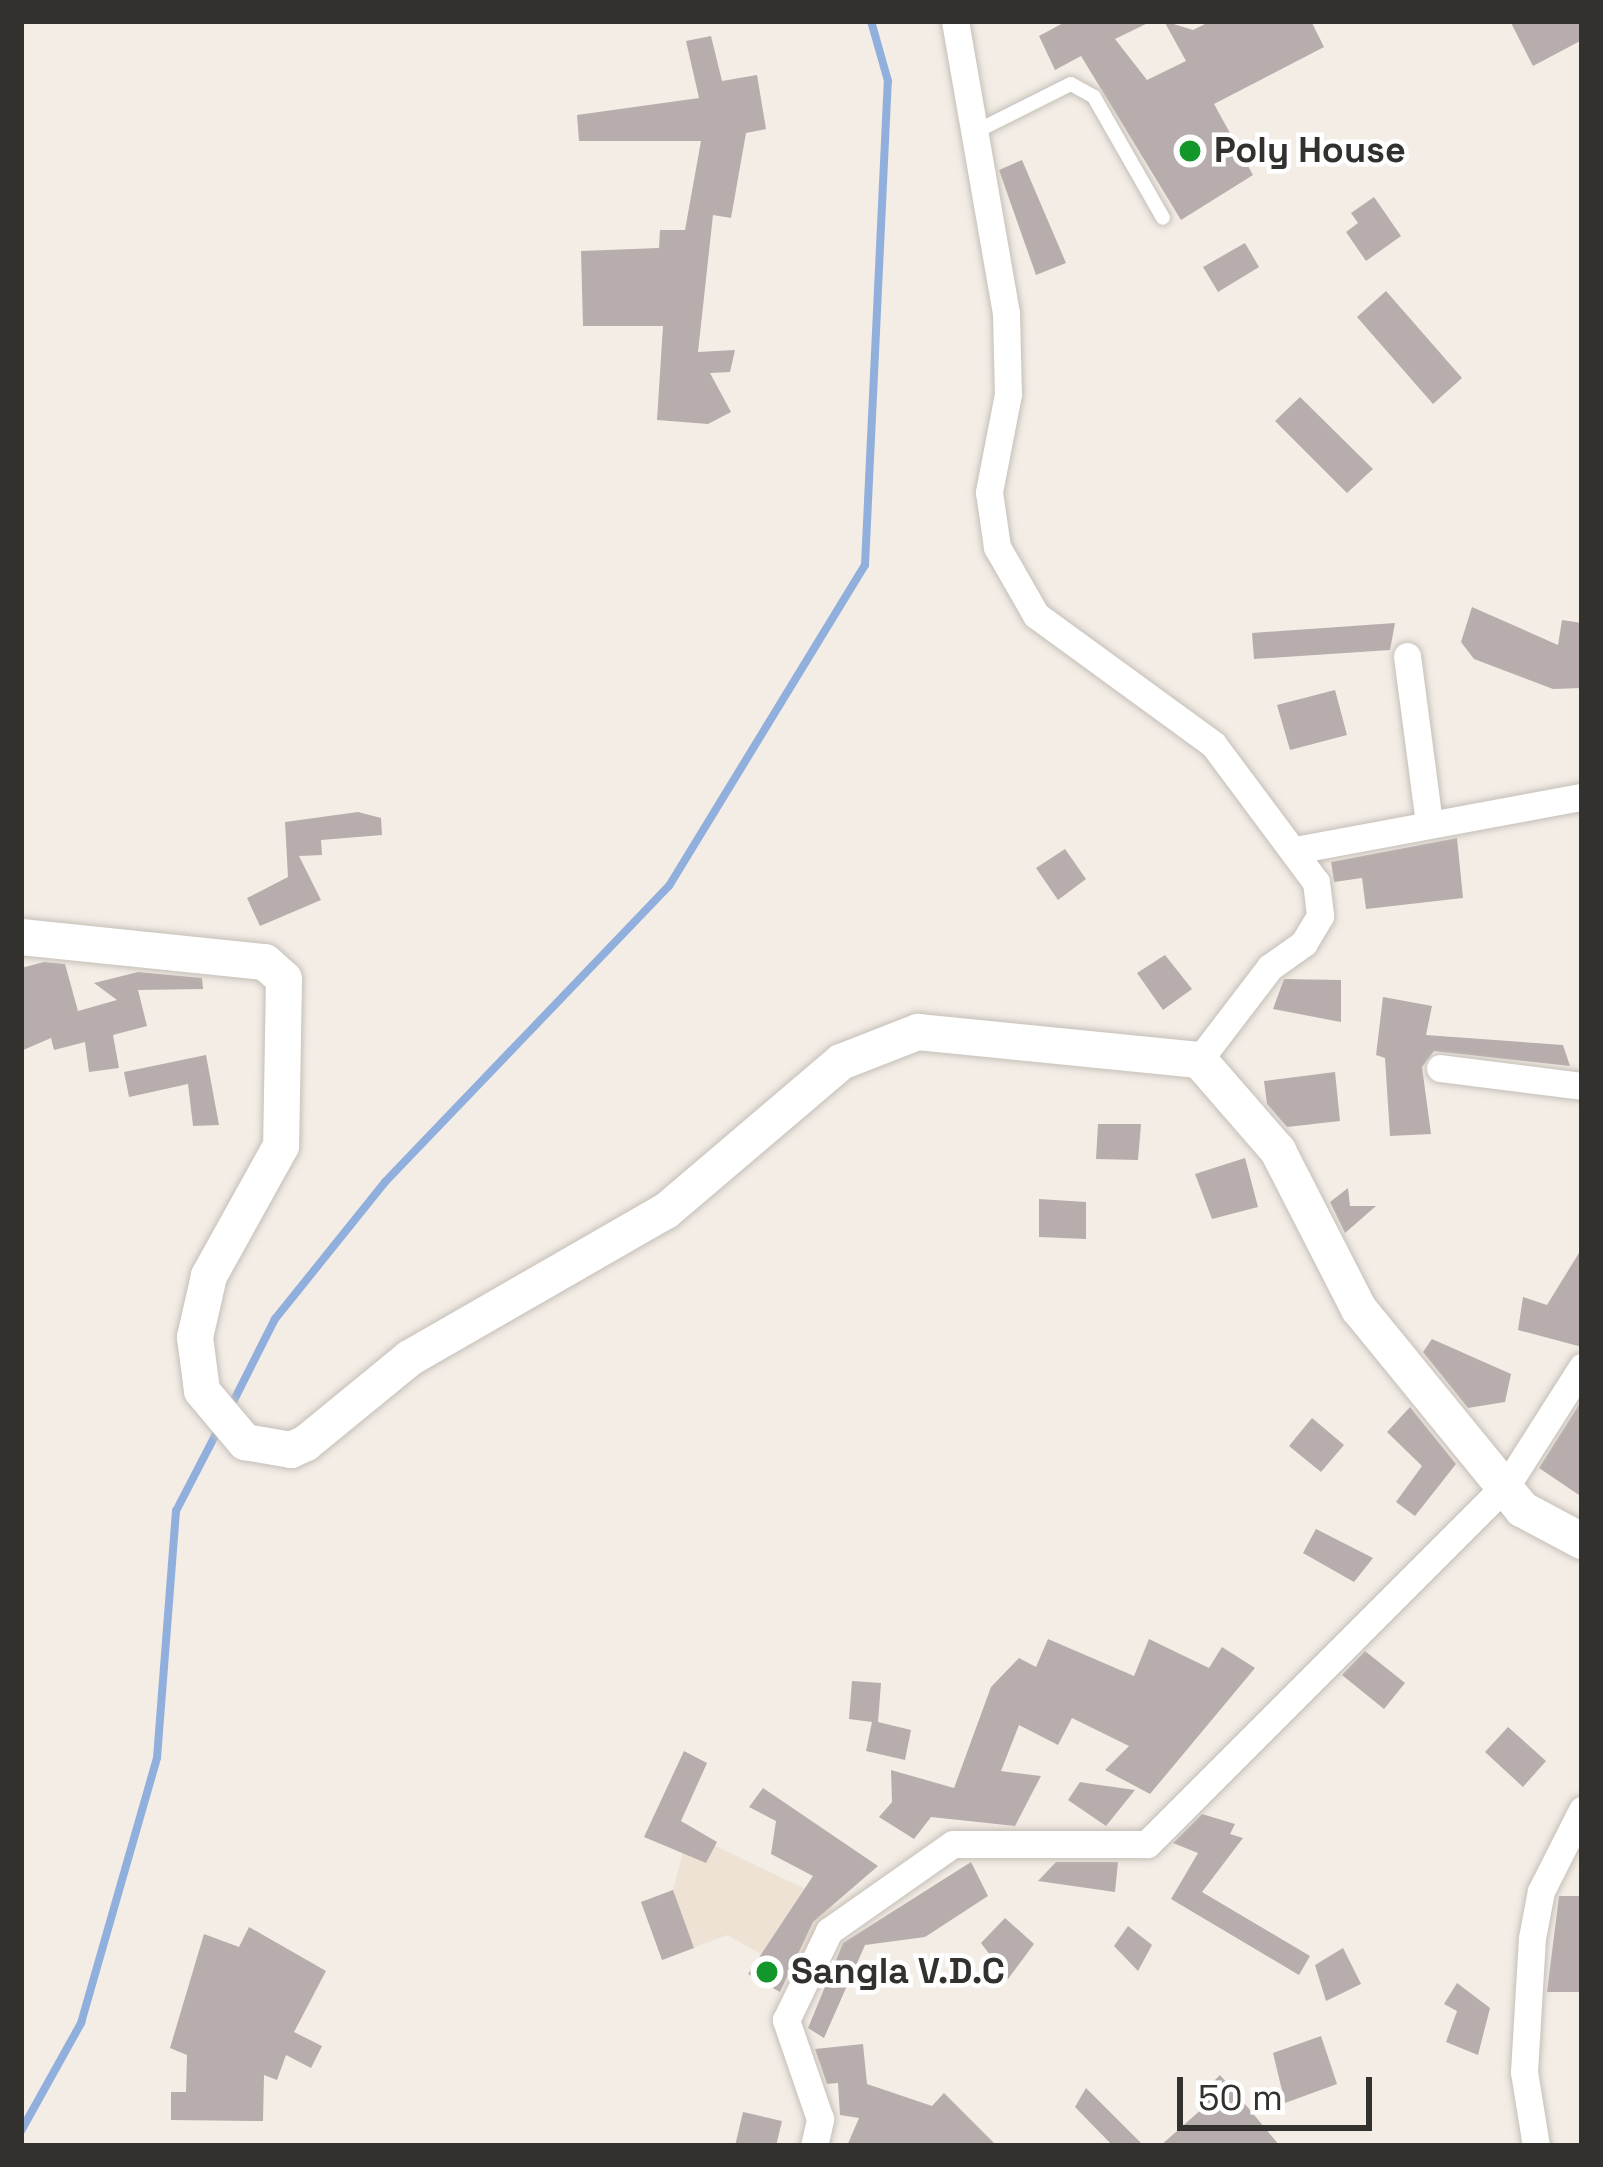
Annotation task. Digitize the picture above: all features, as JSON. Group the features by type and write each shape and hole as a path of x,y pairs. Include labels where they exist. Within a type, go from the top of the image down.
{"street":[{"path":"955,21 1006,314 1008,394 989,492 997,547 1036,615 1213,744 1316,882 1320,916 1199,1060"},
{"path":"1407,656 1429,823"},
{"path":"1295,850 1582,797"},
{"path":"21,937 266,962 284,979 280,1146 209,1276 195,1337 212,1412 266,1449 306,1443 410,1358 666,1210 819,1078 883,1043 918,1032 1199,1060 1278,1151 1359,1309 1508,1484 1522,1509 1582,1541"},
{"path":"1440,1068 1582,1086"},
{"path":"814,2146 820,2119 786,2020 829,1931 953,1844 1147,1844 1508,1484 1582,1367"},
{"path":"1535,2146 1524,2072 1532,1937 1541,1892 1582,1810"}],"lane":[{"path":"975,132 1071,84 1094,97 1163,218"}],"shaded area":[{"path":"688,1833 835,1903 792,1972 727,1935 662,1960 641,1902 673,1890"}],"building":[{"path":"1067,21 1152,21 1115,39 1147,80 1186,61 1164,21 1193,30 1211,21 1311,21 1324,47 1214,104 1253,175 1181,220 1081,56 1055,70 1039,36"},
{"path":"1510,21 1582,21 1582,40 1533,66"},
{"path":"711,36 722,81 757,75 766,129 746,133 731,218 713,215 698,352 735,350 730,372 710,373 731,412 708,424 657,420 663,326 583,326 581,251 659,248 660,230 685,230 701,141 579,141 577,115 699,98 686,41"},
{"path":"1022,160 1066,263 1036,275 999,170"},
{"path":"1374,197 1401,236 1366,261 1346,232 1358,223 1351,213"},
{"path":"1245,243 1259,267 1218,292 1203,267"},
{"path":"1386,291 1462,378 1433,404 1357,317"},
{"path":"1300,397 1373,469 1347,493 1275,421"},
{"path":"1472,607 1558,645 1562,620 1582,623 1582,688 1553,689 1474,659 1461,642"},
{"path":"1395,623 1390,650 1254,659 1252,633"},
{"path":"1335,690 1347,735 1290,750 1277,705"},
{"path":"358,812 381,818 382,835 321,840 322,855 299,856 321,900 260,926 247,898 288,877 285,822"},
{"path":"1457,838 1463,898 1366,909 1362,878 1334,882 1331,862"},
{"path":"1065,849 1086,879 1058,900 1036,868"},
{"path":"1165,955 1192,989 1163,1010 1137,973"},
{"path":"44,962 65,964 78,1011 117,1000 94,983 138,972 202,978 203,989 138,990 147,1026 113,1035 119,1068 89,1072 85,1042 54,1050 51,1038 21,1051 21,968"},
{"path":"1284,979 1341,980 1341,1022 1273,1009"},
{"path":"1383,997 1432,1006 1426,1035 1563,1045 1570,1066 1434,1051 1422,1067 1431,1134 1390,1136 1385,1058 1376,1055"},
{"path":"206,1055 219,1125 193,1126 188,1084 129,1097 124,1072"},
{"path":"1335,1072 1340,1121 1287,1127 1267,1104 1264,1081"},
{"path":"1098,1124 1141,1124 1138,1160 1096,1159"},
{"path":"1245,1158 1258,1207 1212,1219 1195,1174"},
{"path":"1348,1188 1350,1206 1376,1206 1345,1233 1330,1202"},
{"path":"1039,1199 1086,1202 1086,1239 1039,1237"},
{"path":"1582,1248 1582,1347 1518,1330 1523,1297 1547,1305"},
{"path":"1432,1339 1511,1374 1505,1402 1468,1408 1423,1352"},
{"path":"1582,1400 1582,1497 1539,1468"},
{"path":"1410,1407 1456,1464 1415,1516 1396,1502 1422,1466 1387,1432"},
{"path":"1312,1418 1344,1445 1321,1472 1289,1446"},
{"path":"1316,1529 1373,1558 1354,1582 1303,1553"},
{"path":"1048,1639 1134,1676 1149,1639 1209,1668 1222,1647 1255,1668 1150,1794 1105,1770 1129,1746 1072,1718 1058,1745 1019,1725 1001,1771 1041,1776 1015,1826 931,1817 914,1839 879,1817 892,1802 891,1770 954,1788 991,1687 1019,1658 1036,1667"},
{"path":"1365,1651 1405,1683 1384,1709 1342,1675"},
{"path":"852,1681 881,1683 878,1722 911,1730 905,1760 866,1751 872,1722 849,1719"},
{"path":"1508,1727 1546,1761 1523,1787 1485,1752"},
{"path":"684,1751 707,1763 681,1821 717,1842 706,1863 644,1837"},
{"path":"1080,1782 1135,1790 1106,1826 1068,1800"},
{"path":"763,1788 878,1866 813,1922 780,1992 748,1974 813,1876 771,1854 776,1821 749,1807"},
{"path":"1202,1814 1235,1824 1230,1834 1243,1838 1202,1892 1310,1956 1299,1975 1171,1899 1198,1853 1173,1843"},
{"path":"971,1862 988,1896 925,1937 865,1945 824,2038 808,2028 843,1943"},
{"path":"1056,1862 1118,1862 1115,1892 1038,1881"},
{"path":"673,1890 694,1948 662,1960 641,1902"},
{"path":"1559,1896 1582,1896 1579,1992 1547,1992"},
{"path":"1005,1918 1034,1944 1008,1979 981,1943"},
{"path":"1128,1926 1152,1945 1138,1971 1114,1946"},
{"path":"249,1927 326,1971 294,2032 322,2046 311,2068 286,2055 277,2080 264,2075 263,2121 171,2120 171,2092 186,2092 187,2055 170,2048 204,1934 239,1947"},
{"path":"1343,1948 1361,1984 1326,2001 1315,1965"},
{"path":"1457,1983 1490,2008 1478,2055 1446,2042 1457,2011 1444,2004"},
{"path":"1321,2036 1337,2084 1285,2103 1273,2053"},
{"path":"863,2044 867,2084 932,2106 944,2093 997,2146 847,2146 859,2118 840,2115 838,2083 827,2084 815,2049"},
{"path":"1220,2075 1280,2146 1160,2146 1203,2108 1196,2099"},
{"path":"1086,2088 1144,2146 1113,2146 1075,2107"},
{"path":"743,2112 782,2121 776,2146 735,2146"}],"waterway":[{"path":"230,1408 275,1319 385,1182 669,886 865,565 888,81 871,21"},
{"path":"21,2131 81,2023 157,1758 176,1511 220,1426"}],"place":[{"name":"Poly House","path":"1190,151"},
{"name":"Sangla V.D.C","path":"767,1972"}]}
